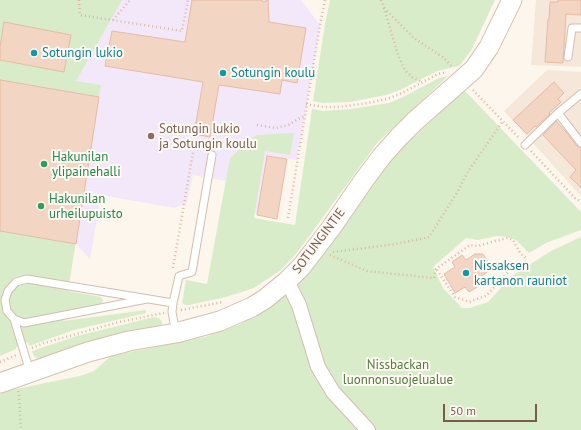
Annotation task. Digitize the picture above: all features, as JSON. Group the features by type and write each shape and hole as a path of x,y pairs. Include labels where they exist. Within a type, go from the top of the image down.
{"street":[{"name":"SOTUNGINTIE","path":"0,383 88,352 122,343 202,327 238,314 265,299 287,281 302,266 382,156 415,121 474,69 489,47 512,0"},
{"path":"287,281 299,305 318,367 333,392 368,430"}],"lane":[{"path":"568,57 572,28 581,28"},
{"path":"525,144 581,94"},
{"path":"558,113 581,143"},
{"path":"176,333 170,303 179,276 192,272 212,156"},
{"path":"30,372 14,319 7,311 5,300 8,291 16,282 27,279 170,303"},
{"path":"14,319 24,323 147,299"}],"path":[{"path":"79,0 80,15 182,31 188,0"},
{"path":"113,20 130,0"},
{"path":"288,218 306,104 325,0"},
{"path":"381,0 398,55 405,70 412,77 422,82"},
{"path":"306,104 323,107 368,103 387,99 402,93 438,74 455,70 444,58 414,38 384,8"},
{"path":"257,125 276,128 288,125 304,116"},
{"path":"503,121 467,172 458,191 429,238 326,253 367,271 434,278 436,269 470,245 478,246 508,238 513,240 520,253 527,259"},
{"path":"173,272 193,152"},
{"path":"436,269 455,297 469,302 486,296 512,268"},
{"path":"0,362 44,343 81,332 119,322 227,301"},
{"path":"161,314 170,303"}],"shaded area":[{"name":"Sotungin lukio ja Sotungin koulu","path":"2,0 301,0 320,25 297,160 267,156 257,215 226,181 193,175 187,203 174,208 101,195 90,259 76,244 0,231 0,36"},
{"path":"536,0 581,0 581,67 531,65"},
{"path":"547,70 581,72 581,195 504,111"}],"green space":[{"name":"Hakunilan urheilupuisto","path":"0,0 122,0 76,81 101,85 68,291 101,297 103,300 101,304 65,311 63,321 146,310 146,313 74,330 29,346 28,342 0,356"},
{"path":"330,0 495,0 472,49 459,66 437,71 400,90 386,95 350,102 323,103 313,101"},
{"path":"448,76 377,143 305,242 281,270 254,288 226,297 189,305 182,303 186,280 207,284 230,158 256,135 294,133 290,155 265,151 254,218 295,225 312,109 323,111 351,109 389,103 439,78"},
{"name":"Nissbackan luonnonsuojelualue","path":"464,90 581,212 581,230 546,243 529,253 516,240 507,237 497,236 478,240 466,238 433,267 443,288 462,308 470,308 488,302 512,276 551,251 581,237 581,430 0,430 0,394 11,390 80,376 94,371 111,356 205,337 241,324 270,305 298,284 330,246 386,163"},
{"path":"154,317 159,318 162,322 162,327 42,361 34,356 32,351 77,336"}],"building":[{"name":"Sotungin koulu","path":"192,0 262,0 263,2 268,0 269,22 306,28 297,83 282,80 280,94 219,85 210,137 194,134 203,82 105,66 112,31 185,42"},
{"path":"558,0 581,0 581,15 566,14 563,63 545,62 550,2 558,2"},
{"name":"Sotungin lukio","path":"4,22 71,35 64,72 0,60 0,47"},
{"name":"Hakunilan ylipainehalli","path":"0,80 99,97 76,244 0,231"},
{"path":"554,82 564,93 558,99 561,102 527,134 513,120"},
{"path":"556,121 577,146 581,148 581,188 570,177 576,170 543,135"},
{"path":"267,156 287,159 277,219 257,215"},
{"name":"Nissaksen kartanon rauniot","path":"475,254 483,254 491,266 486,273 478,278 482,284 469,292 465,287 455,293 444,274 455,267 452,262 462,255 466,260"}],"place":[{"name":"Sotungin lukio","path":"34,53"},
{"name":"Sotungin koulu","path":"223,73"},
{"name":"Sotungin lukio ja Sotungin koulu","path":"151,136"},
{"name":"Hakunilan ylipainehalli","path":"44,164"},
{"name":"Hakunilan urheilupuisto","path":"41,206"},
{"name":"Nissaksen kartanon rauniot","path":"466,273"}]}
